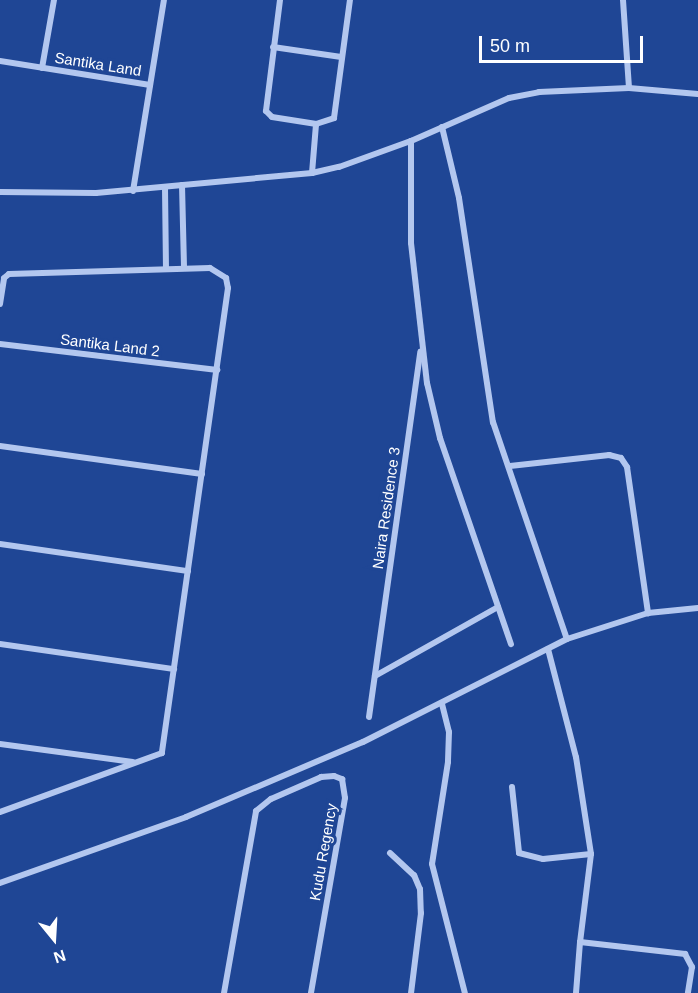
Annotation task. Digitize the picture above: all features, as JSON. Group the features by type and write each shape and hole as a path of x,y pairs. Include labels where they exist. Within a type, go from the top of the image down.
{"street":[{"name":"Santika Land","path":"42,68 54,0"},
{"name":"Santika Land","path":"133,191 165,0"},
{"path":"280,0 266,111 272,117 316,124 334,118 350,0"},
{"path":"623,0 629,88"},
{"path":"273,47 341,57"},
{"name":"Santika Land","path":"0,61 150,85"},
{"path":"0,192 25,195 133,191 312,173 339,167 411,141 509,98 539,92 629,88 698,94"},
{"path":"312,173 316,124"},
{"path":"442,127 459,198 493,422 510,466 567,639"},
{"name":"Naira Residence 3","path":"411,141 411,243 422,342 440,438 511,644"},
{"path":"182,185 184,268"},
{"path":"165,188 166,269"},
{"path":"0,304 4,278 9,274 210,268 226,278 228,288 162,753 0,812"},
{"name":"Naira Residence 3","path":"369,717 422,342"},
{"name":"Santika Land 2","path":"0,344 217,370"},
{"path":"0,446 202,474"},
{"path":"510,466 609,456 621,458 627,467 648,613"},
{"path":"0,544 188,571"},
{"path":"375,676 498,607"},
{"path":"0,883 186,817 442,704 567,639 648,613 698,609"},
{"path":"0,644 174,669"},
{"path":"548,649 576,757 591,854 576,993"},
{"path":"442,704 448,732 448,762 432,864 465,993"},
{"path":"0,744 135,763"},
{"name":"Kudu Regency","path":"224,993 256,811 271,799 321,777 334,776 342,779 345,798 311,993"},
{"path":"512,787 519,853 543,859 591,854"},
{"path":"390,853 414,874 420,889 422,913 411,993"},
{"path":"580,942 685,954 692,967 688,993"}]}
